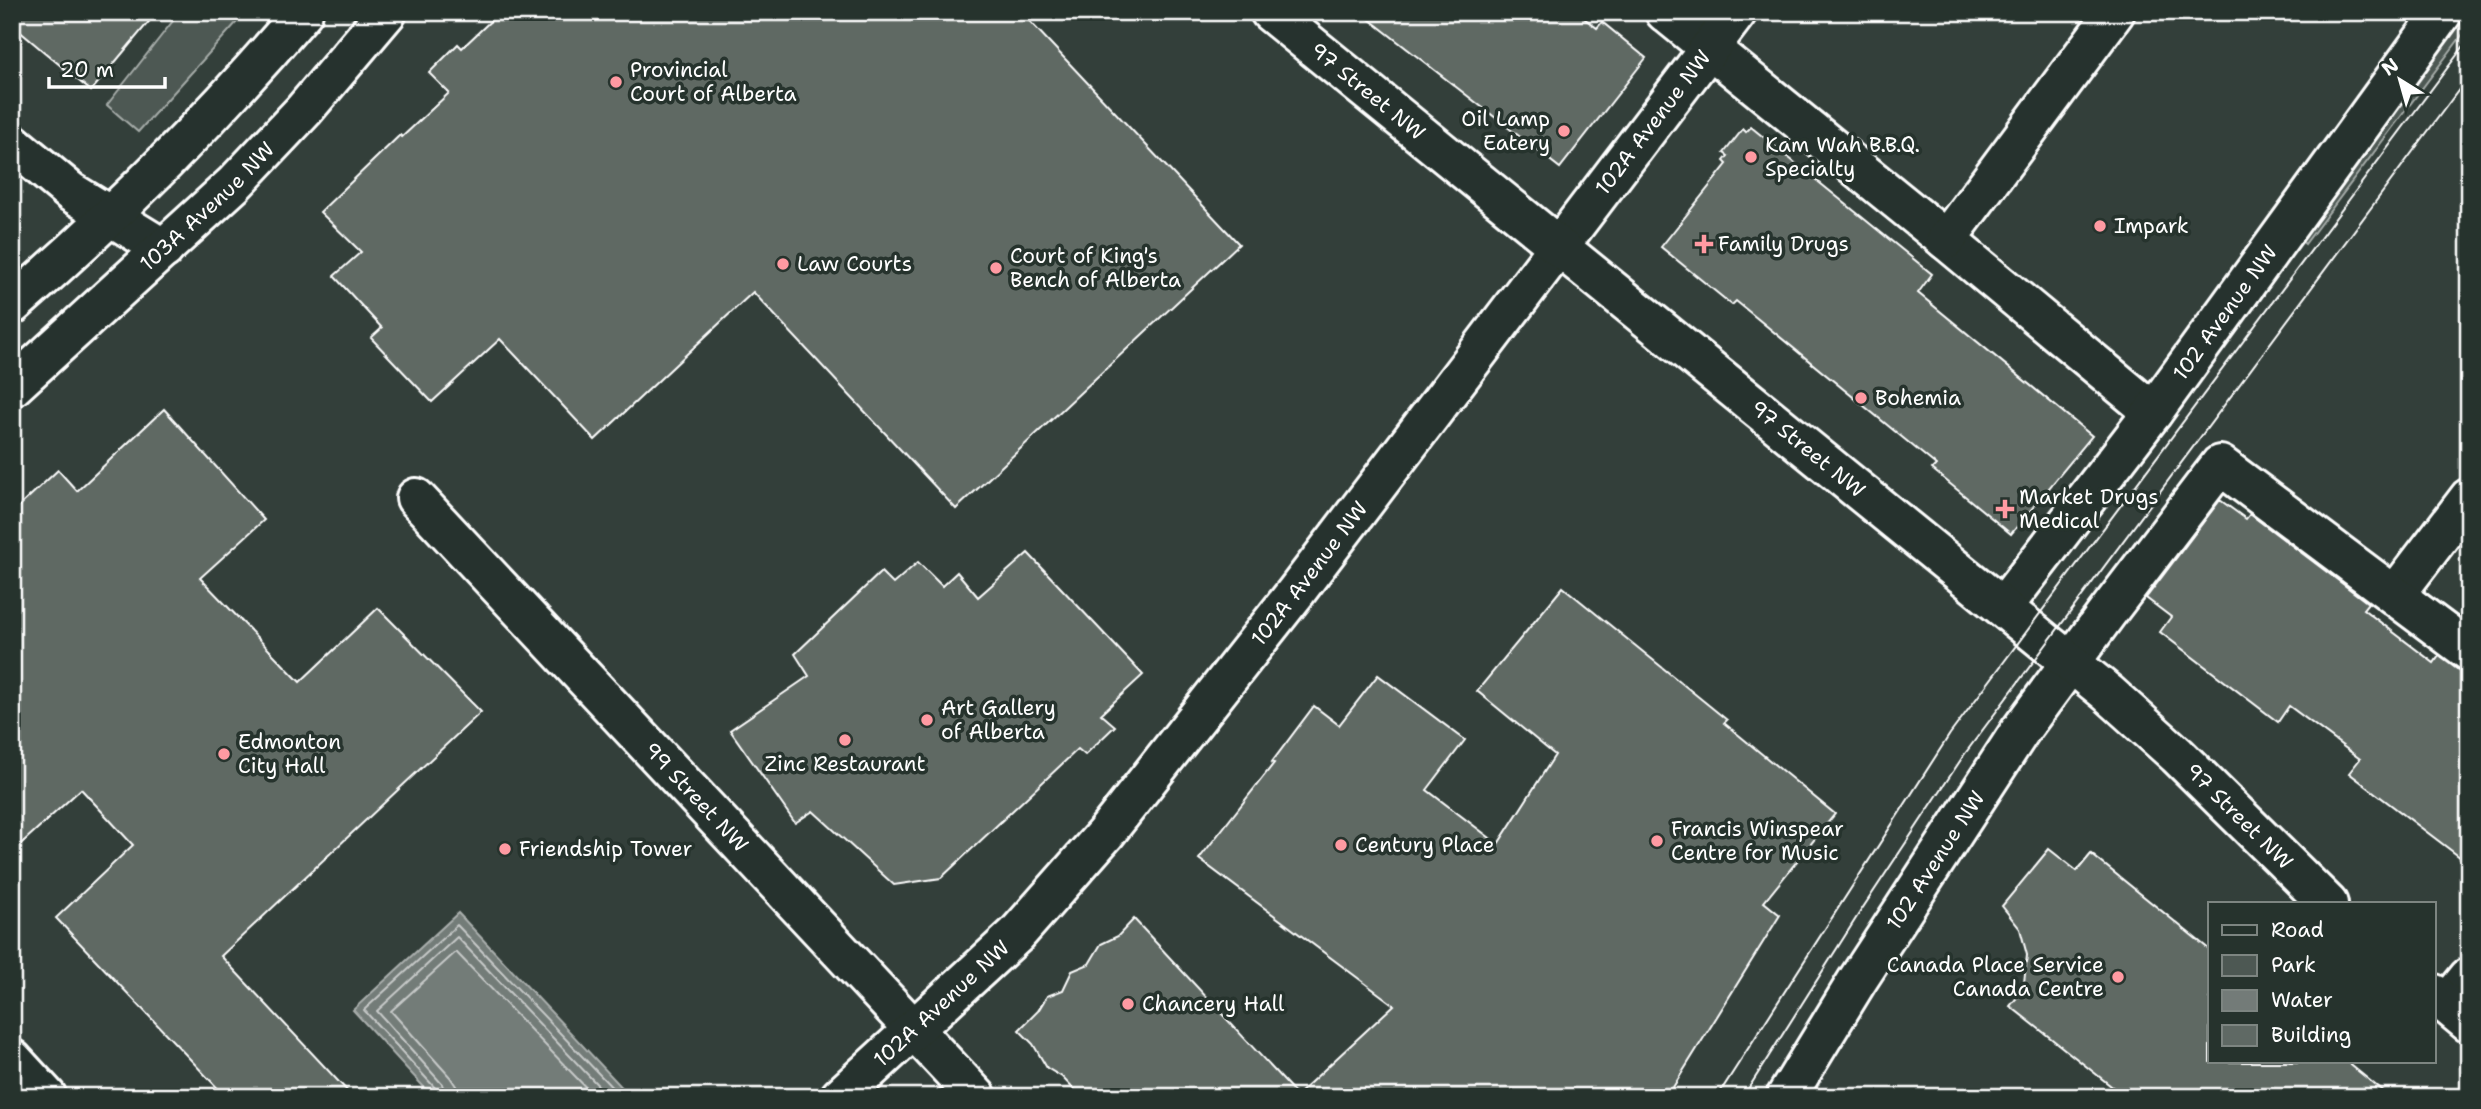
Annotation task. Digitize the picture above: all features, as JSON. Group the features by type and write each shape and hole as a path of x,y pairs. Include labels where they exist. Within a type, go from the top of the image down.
{"street":[{"path":"12,304 67,257 215,113 303,12"},
{"name":"103A Avenue NW","path":"12,387 234,184 304,110 387,12"},
{"name":"97 Street NW","path":"1270,12 2108,693 2177,755 2326,902"},
{"path":"1665,12 2153,412"},
{"name":"102A Avenue NW","path":"840,1097 1016,934 1105,834 1260,638 1738,12"},
{"path":"1946,240 2115,12"},
{"name":"102 Avenue NW","path":"2003,607 2153,412 2443,12"},
{"path":"12,143 71,192 164,249"},
{"name":"102 Avenue NW","path":"1786,1097 1857,981 2010,747 2070,662 2221,464 2395,595"},
{"name":"99 Street NW","path":"416,498 977,1097"},
{"path":"2464,636 2395,595 2469,498"},
{"path":"12,1059 47,1097"}],"green space":[{"path":"180,12 246,12 138,132 107,105"},
{"path":"2460,16 2469,26 2305,244 2297,237"}],"water":[{"path":"458,913 631,1097 433,1097 353,1010"}],"building":[{"path":"12,12 157,12 91,91 12,25"},
{"name":"Law Courts","path":"500,12 1021,12 1239,244 956,509 753,292 595,440 500,339 432,402 371,338 382,328 334,276 361,252 320,212 400,135 402,137 449,93 429,73 458,44 462,48"},
{"path":"1360,12 1576,12 1597,28 1602,22 1646,58 1560,168"},
{"path":"1751,127 1932,274 1918,293 2092,436 2011,534 1932,469 1936,465 1736,301 1732,305 1661,247 1727,164 1724,161 1728,156 1724,153 1743,129 1746,132"},
{"name":"Edmonton City Hall","path":"164,409 264,520 200,578 300,682 378,608 481,712 221,956 353,1097 226,1097 56,918 133,845 81,789 12,852 12,513 58,470 77,491"},
{"path":"2220,500 2246,519 2250,514 2368,603 2363,609 2434,663 2439,656 2457,669 2469,672 2469,864 2349,773 2360,759 2289,706 2278,722 2160,632 2171,617 2146,598"},
{"name":"Art Gallery of Alberta","path":"1028,553 1143,675 1101,714 1115,726 1085,755 1078,749 941,878 894,885 813,811 795,823 730,730 809,676 795,654 881,572 893,584 918,562 942,586 957,572 978,597"},
{"name":"Francis Winspear Centre for Music","path":"1563,587 1727,720 1724,723 1835,814 1764,902 1780,915 1667,1097 1081,1097 1062,1077 1047,1068 1033,1044 1019,1030 1038,1011 1047,996 1063,990 1072,971 1089,964 1101,944 1118,936 1134,919 1297,1095 1394,1005 1199,859 1274,763 1272,762 1314,706 1339,725 1378,675 1465,740 1427,790 1498,844 1555,755 1477,691"},
{"name":"Canada Place Service Canada Centre","path":"2049,849 2077,871 2091,854 2208,948 2208,1064 2349,1064 2390,1097 2125,1097 2010,1006 2024,983 2027,955 2020,929 2002,906"}],"tram line":[{"path":"1717,1097 1950,734 2469,39"},
{"path":"1743,1097 1860,912 1964,755 2469,76"}],"place":[{"name":"Provincial Court of Alberta","path":"616,82"},
{"name":"Oil Lamp Eatery","path":"1564,131"},
{"name":"Kam Wah B.B.Q. Specialty","path":"1751,157"},
{"name":"Impark","path":"2100,226"},
{"name":"Family Drugs","path":"1704,244"},
{"name":"Law Courts","path":"783,264"},
{"name":"Court of King's Bench of Alberta","path":"996,268"},
{"name":"Bohemia","path":"1861,398"},
{"name":"Market Drugs Medical","path":"2005,509"},
{"name":"Art Gallery of Alberta","path":"927,720"},
{"name":"Zinc Restaurant","path":"845,740"},
{"name":"Edmonton City Hall","path":"224,754"},
{"name":"Francis Winspear Centre for Music","path":"1657,841"},
{"name":"Century Place","path":"1341,845"},
{"name":"Friendship Tower","path":"505,849"},
{"name":"Canada Place Service Canada Centre","path":"2118,977"},
{"name":"Chancery Hall","path":"1128,1004"}]}
